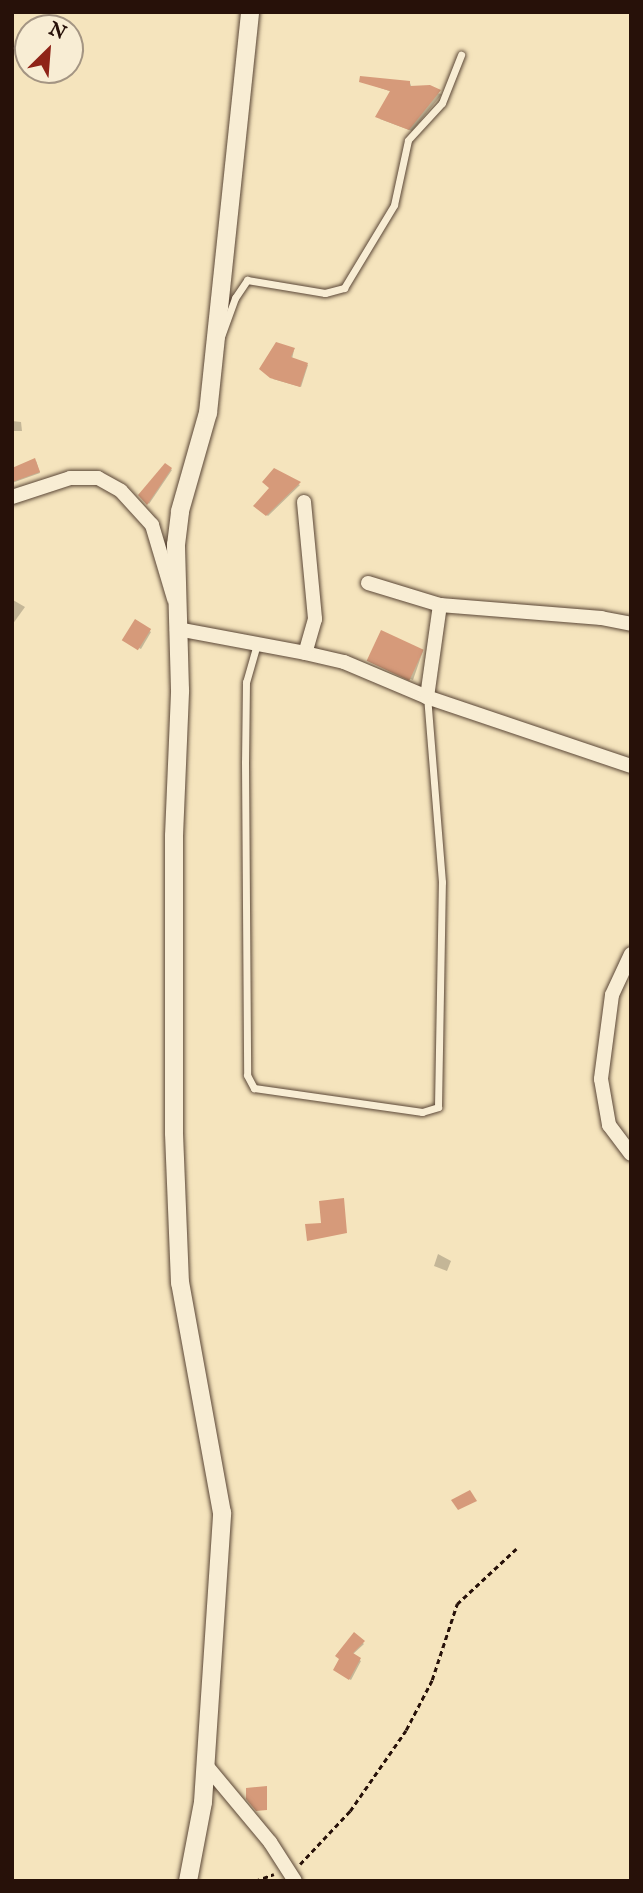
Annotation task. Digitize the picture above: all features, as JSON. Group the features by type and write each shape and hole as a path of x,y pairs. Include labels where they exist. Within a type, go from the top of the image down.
{"street":[{"path":"188,1881 205,1764 222,1513 180,1283 174,1133 174,836 180,690 176,607 180,511 208,413 217,345 250,12"},
{"path":"12,496 70,478 98,478 121,491 152,525 176,607"},
{"path":"304,502 315,619 305,653"},
{"path":"368,583 440,605 601,618 631,624"},
{"path":"427,697 440,605"},
{"path":"177,629 344,662 427,697 631,766"},
{"path":"631,954 612,995 601,1079 610,1125 631,1154"},
{"path":"205,1764 291,1875"}],"lane":[{"path":"217,345 247,280 326,293 344,288 394,205 408,140 442,103 461,55"},
{"path":"257,643 246,682 245,749 247,1075 254,1088 422,1112 438,1107 442,882 427,697"}],"path":[{"path":"255,1881 291,1875 350,1811 411,1720 432,1680 457,1604 516,1549"}],"building":[{"path":"360,76 410,81 410,86 430,85 441,90 409,130 375,117 390,91 359,82"},
{"path":"276,342 295,348 291,357 308,363 300,387 270,378 259,369"},
{"path":"35,458 40,472 12,482 12,468"},
{"path":"165,463 172,468 147,505 138,495"},
{"path":"274,468 301,482 266,516 253,506 269,488 262,482"},
{"path":"135,619 151,629 138,650 122,640"},
{"path":"381,630 424,650 409,681 367,661"},
{"path":"344,1198 347,1233 307,1241 305,1224 321,1223 319,1201"},
{"path":"470,1490 477,1501 458,1510 451,1500"},
{"path":"354,1632 365,1641 353,1653 361,1658 349,1680 333,1670 339,1659 335,1656"},
{"path":"267,1786 267,1810 256,1811 246,1799 246,1788"}]}
